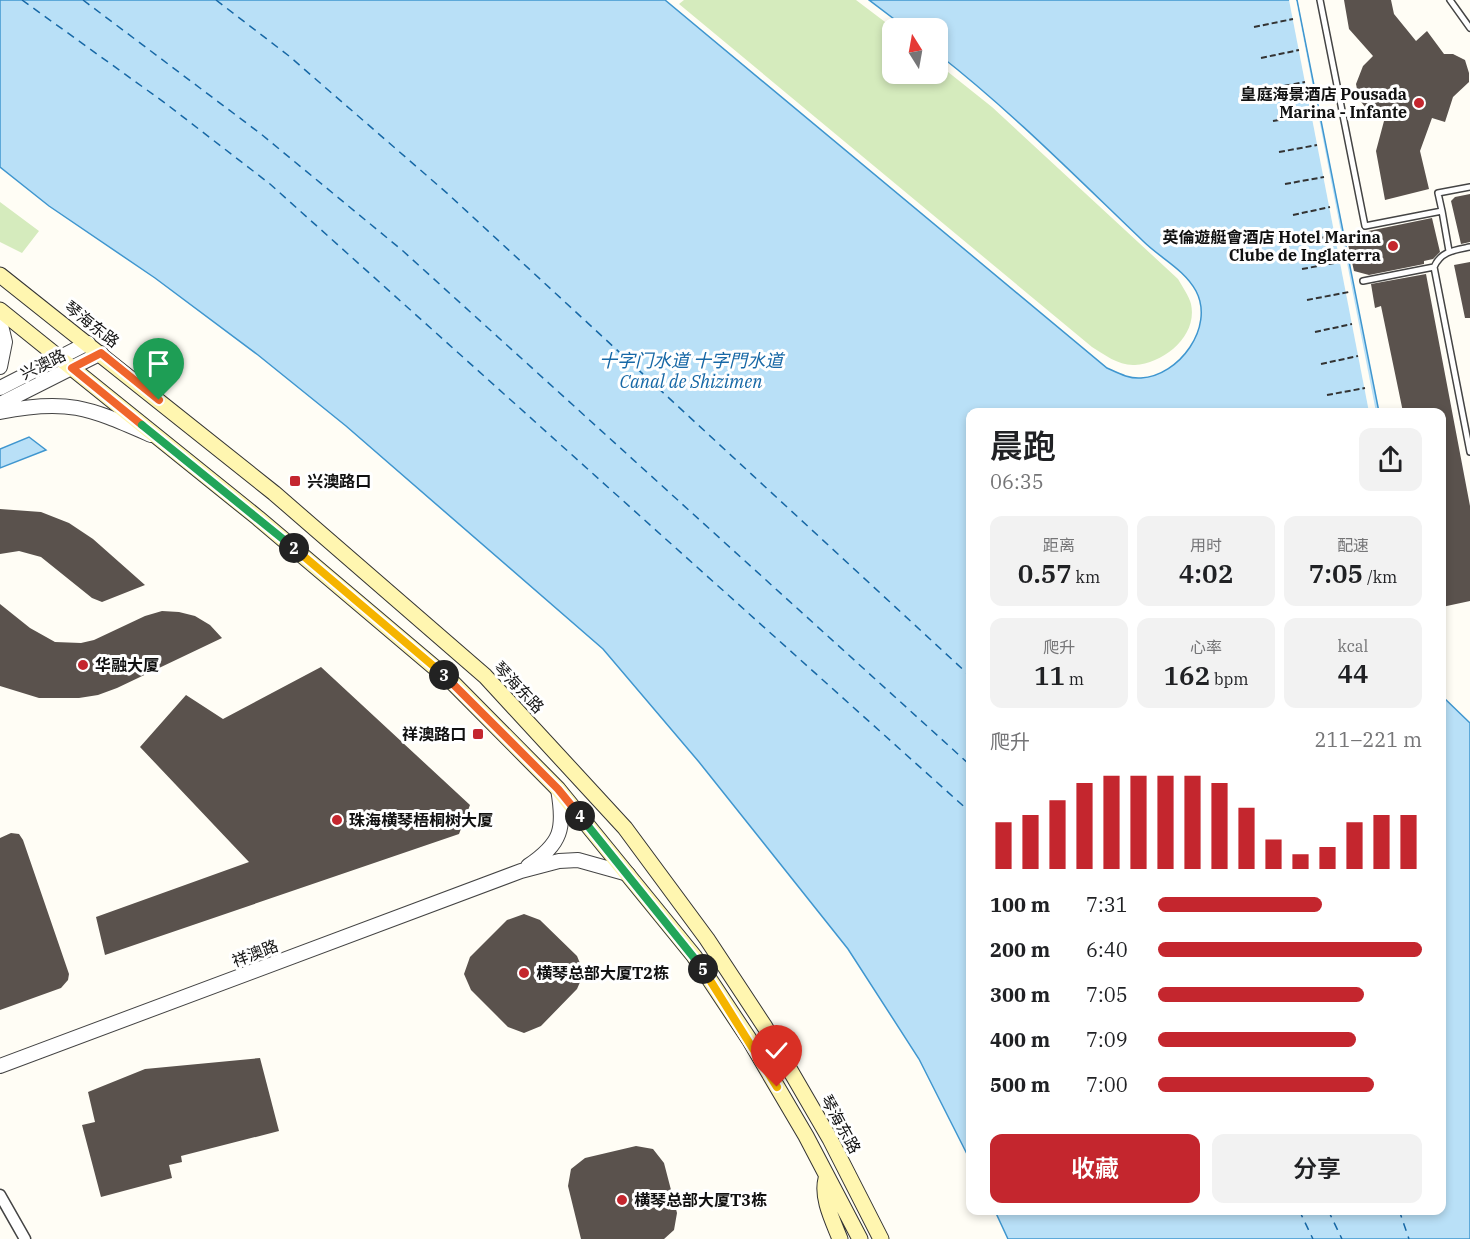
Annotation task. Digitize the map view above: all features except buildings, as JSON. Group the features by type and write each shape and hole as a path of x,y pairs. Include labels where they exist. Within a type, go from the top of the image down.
{"main road":[{"name":"琴海东路","path":"0,275 101,353 274,493 485,676 625,828 707,939 765,1027 830,1139 881,1239"},
{"path":"0,310 258,518 453,682 558,789 694,956 749,1039 860,1239"},
{"path":"826,1176 824,1187 840,1239"}],"street":[{"path":"0,321 5,342 0,367"},
{"name":"兴澳路","path":"0,388 88,343"},
{"name":"兴澳路","path":"0,404 101,353"},
{"path":"0,412 60,404 87,409 159,439"},
{"name":"祥澳路","path":"521,871 554,845 561,830 562,811 558,789"},
{"name":"祥澳路","path":"0,1066 521,871 560,861 578,860 628,874"},
{"path":"0,1195 25,1239"}],"lane":[{"path":"1320,0 1365,226 1442,212"},
{"path":"1450,0 1470,28"},
{"path":"1449,251 1438,193 1470,187"},
{"path":"1470,247 1449,251 1442,255 1434,267 1470,452"},
{"path":"1363,281 1434,267"}],"path":[{"path":"1254,27 1293,19"},
{"path":"1261,58 1299,50"},
{"path":"1267,89 1305,82"},
{"path":"1274,121 1311,114"},
{"path":"1280,152 1317,145"},
{"path":"1285,184 1324,177"},
{"path":"1293,215 1330,207"},
{"path":"1295,243 1335,235"},
{"path":"1302,269 1340,262"},
{"path":"1307,300 1349,292"},
{"path":"1315,332 1352,324"},
{"path":"1321,364 1358,356"},
{"path":"1327,395 1365,388"}],"green space":[{"path":"684,0 856,0 882,20 882,84 948,84 948,72 992,107 1178,279 1191,304 1192,316 1184,337 1176,346 1157,359 1135,365 1118,362 1092,347 679,4"},
{"path":"0,202 39,231 22,253 0,242"}],"water":[{"name":"十字门水道 十字門水道 Canal de Shizimen","path":"0,0 665,0 1107,368 1124,375 1141,378 1168,369 1190,347 1197,334 1201,320 1201,305 1191,283 1143,241 1017,121 948,62 948,18 893,18 869,0 1297,0 1378,408 966,408 966,1152 919,1059 848,949 699,762 603,649 346,426 258,355 155,278 49,206 0,167"},
{"path":"29,437 46,450 0,468 0,449"},
{"path":"1446,700 1470,723 1470,1239 1008,1239 997,1215 1446,1215"}],"pier":[{"path":"1289,0 1296,0 1375,408 1368,408"}],"ferry route":[{"path":"22,0 165,103 270,184 966,808"},
{"path":"83,0 261,134 403,251 966,761"},
{"path":"216,0 289,56 448,194 966,672"},
{"path":"1301,1215 1313,1239"},
{"path":"1330,1215 1342,1239"},
{"path":"1401,1215 1409,1239"}],"place":[{"name":"皇庭海景酒店 Pousada Marina - Infante","path":"1419,103"},
{"name":"英倫遊艇會酒店 Hotel Marina Clube de Inglaterra","path":"1393,246"},
{"name":"兴澳路口","path":"295,481"},
{"name":"华融大厦","path":"83,665"},
{"name":"祥澳路口","path":"478,734"},
{"name":"珠海横琴梧桐树大厦","path":"337,820"},
{"name":"横琴总部大厦T2栋","path":"524,973"},
{"name":"横琴总部大厦T3栋","path":"622,1200"}],"route":[{"path":"159,400 101,353 72,368 258,518 453,682 558,789 694,956 749,1039 777,1087"}]}
